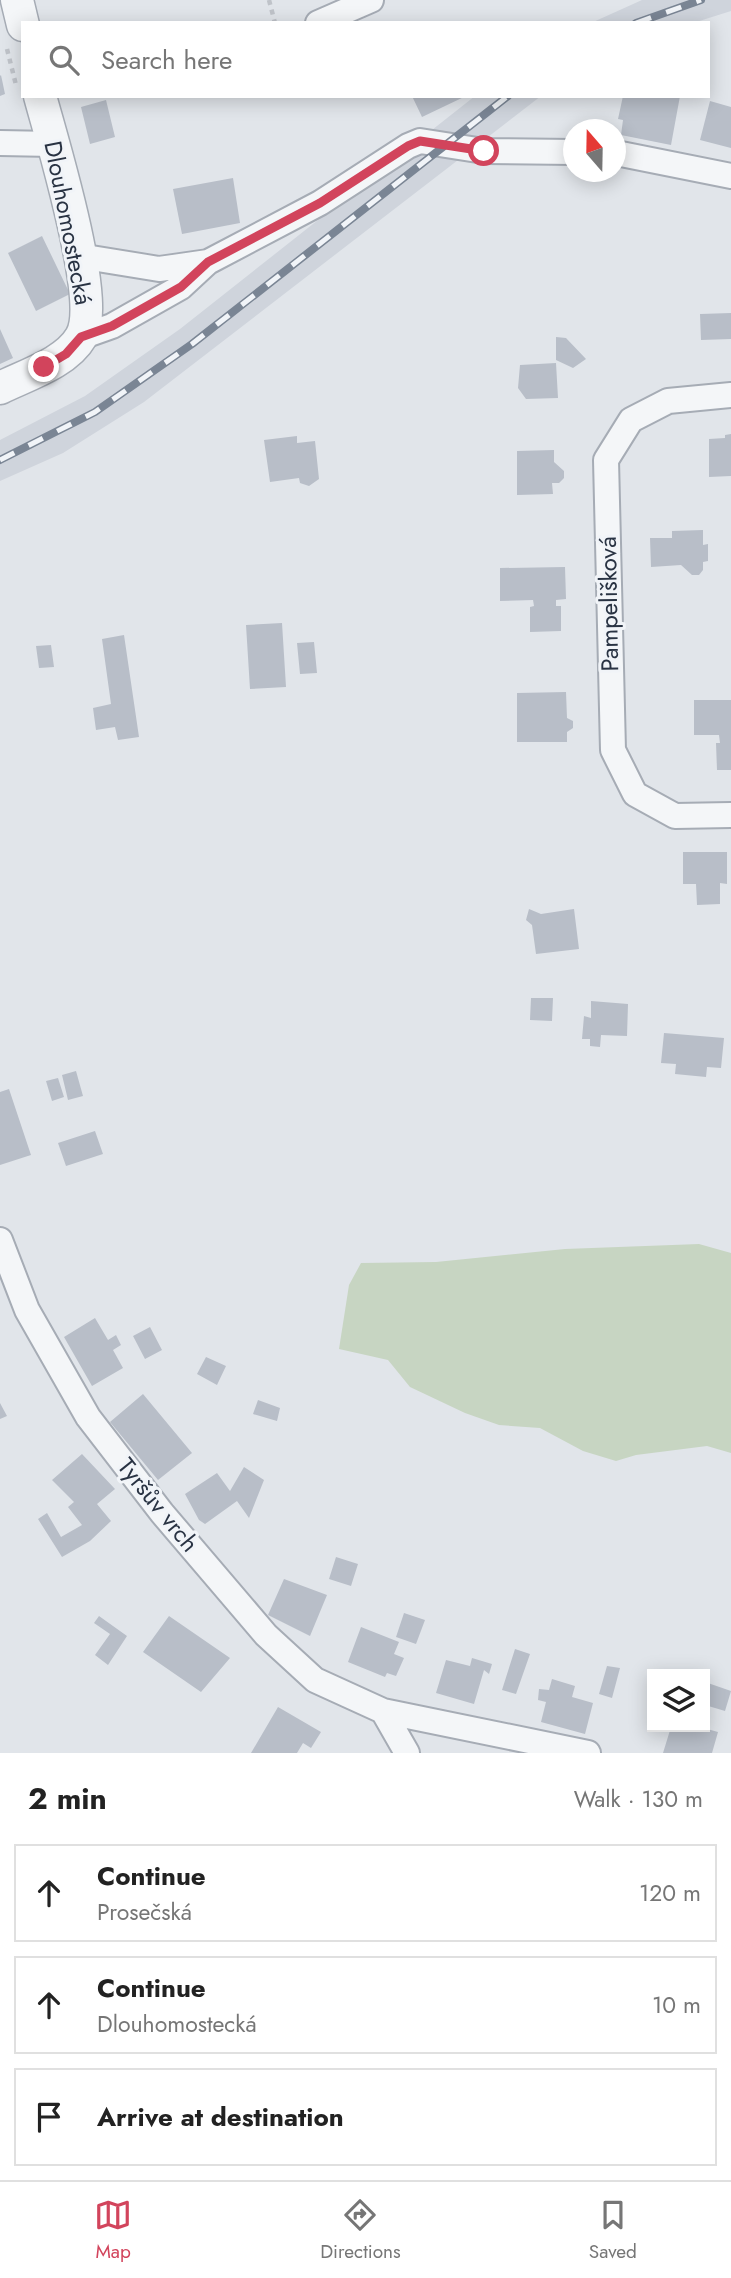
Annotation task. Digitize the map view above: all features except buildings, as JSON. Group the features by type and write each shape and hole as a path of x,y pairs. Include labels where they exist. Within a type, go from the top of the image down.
{"street":[{"path":"14,34 17,0"},
{"path":"323,21 371,0"},
{"name":"Dlouhomostecká","path":"0,387 66,354 81,337 87,317 79,256 53,144 30,98"},
{"path":"81,337 112,326 181,287 208,262 320,203 390,155 420,141 484,151 563,152"},
{"path":"0,143 53,144"},
{"path":"626,155 731,176"},
{"path":"79,256 159,269 208,262"},
{"name":"Pampelišková","path":"731,395 668,401 631,420 606,460 613,750 635,794 675,816 731,815"},
{"name":"Tyršův vrch","path":"0,1240 27,1310 88,1418 162,1513 266,1635 315,1680 383,1711 486,1742 588,1753"},
{"path":"383,1711 407,1753"}],"path":[{"path":"269,0 274,21"},
{"path":"14,34 21,62"}],"shaded area":[{"path":"642,0 731,0 731,11 699,21 595,21"},
{"path":"472,98 538,98 144,402 63,453 0,481 0,440 85,396 180,329"}],"green space":[{"path":"699,1244 731,1253 731,1453 707,1446 636,1455 616,1461 583,1451 540,1428 499,1425 465,1413 410,1387 388,1360 339,1349 349,1285 361,1263 436,1262 565,1249"}],"railway":[{"path":"642,21 701,0"},
{"path":"0,460 95,412 192,344 505,98"}],"route":[{"path":"44,367 66,354 81,337 112,326 181,287 208,262 320,203 390,155 408,146 420,141 484,151"}]}
